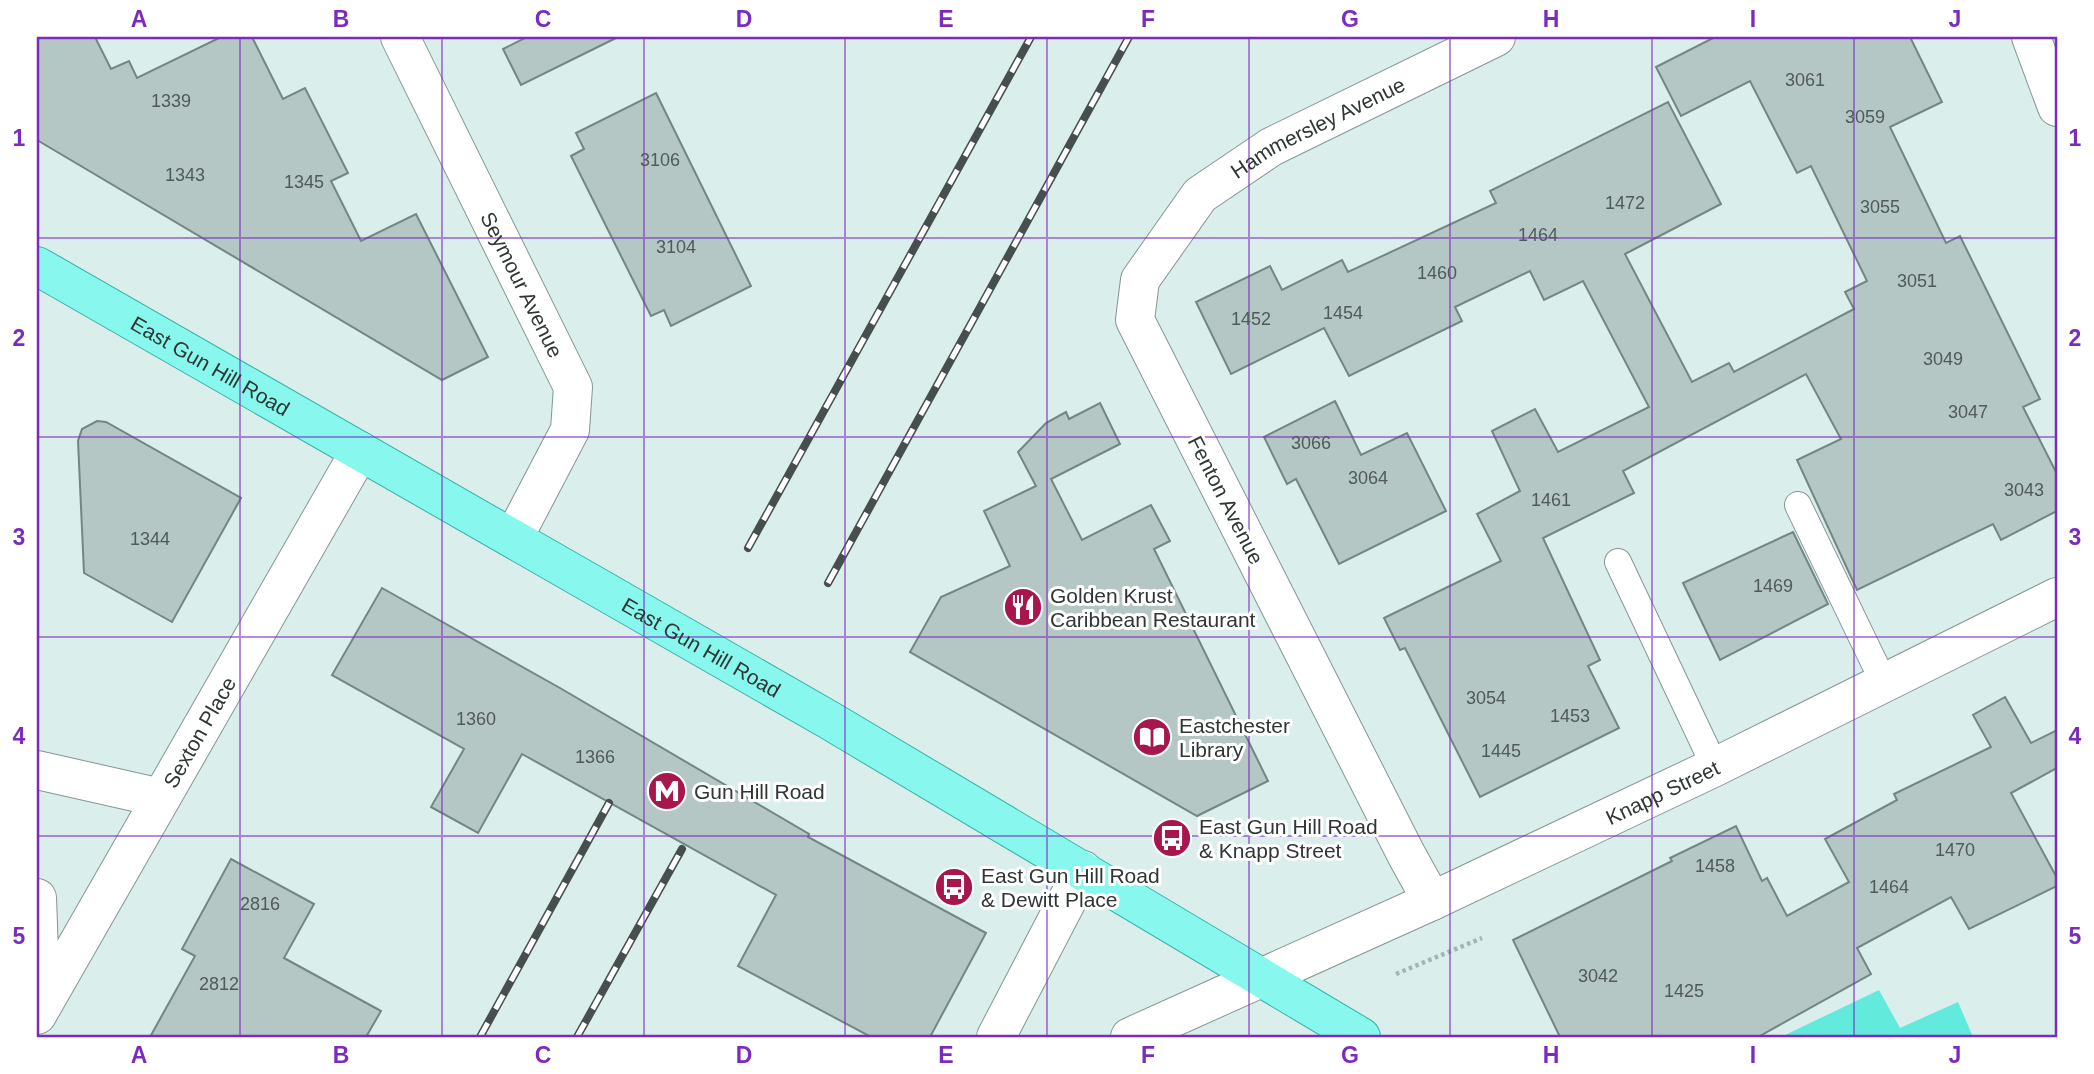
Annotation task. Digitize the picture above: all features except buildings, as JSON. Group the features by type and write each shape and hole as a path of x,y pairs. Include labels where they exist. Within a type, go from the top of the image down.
{"main road":[{"name":"East Gun Hill Road","path":"37,265 514,537 1083,870 1212,950 1263,977 1361,1037"}],"street":[{"name":"Seymour Avenue","path":"400,37 573,387 570,430 514,537"},
{"name":"Hammersley Avenue","path":"1161,247 1200,195 1271,147 1496,37"},
{"path":"2031,37 2057,107"},
{"name":"Fenton Avenue","path":"1161,247 1140,279 1135,320 1432,901"},
{"name":"Sexton Place","path":"39,1011 360,451"},
{"name":"Knapp Street","path":"1130,1037 1432,901 1715,767 2057,597"},
{"path":"37,770 161,798"},
{"path":"996,1037 1083,870"},
{"path":"37,898 39,1011"}],"lane":[{"path":"1797,505 1884,683"},
{"path":"1618,562 1715,767"}],"path":[{"path":"1396,974 1482,938"}],"shaded area":[{"path":"1879,990 1900,1028 1958,1002 1973,1037 1781,1037"}],"railway":[{"path":"748,548 1031,37"},
{"path":"828,583 1129,37"},
{"path":"480,1037 609,803"},
{"path":"577,1037 682,849"}],"place":[{"name":"Golden Krust Caribbean Restaurant","path":"1023,607"},
{"name":"Eastchester Library","path":"1152,737"},
{"name":"Gun Hill Road","path":"667,791"},
{"name":"East Gun Hill Road & Knapp Street","path":"1172,838"},
{"name":"East Gun Hill Road & Dewitt Place","path":"954,887"}]}
